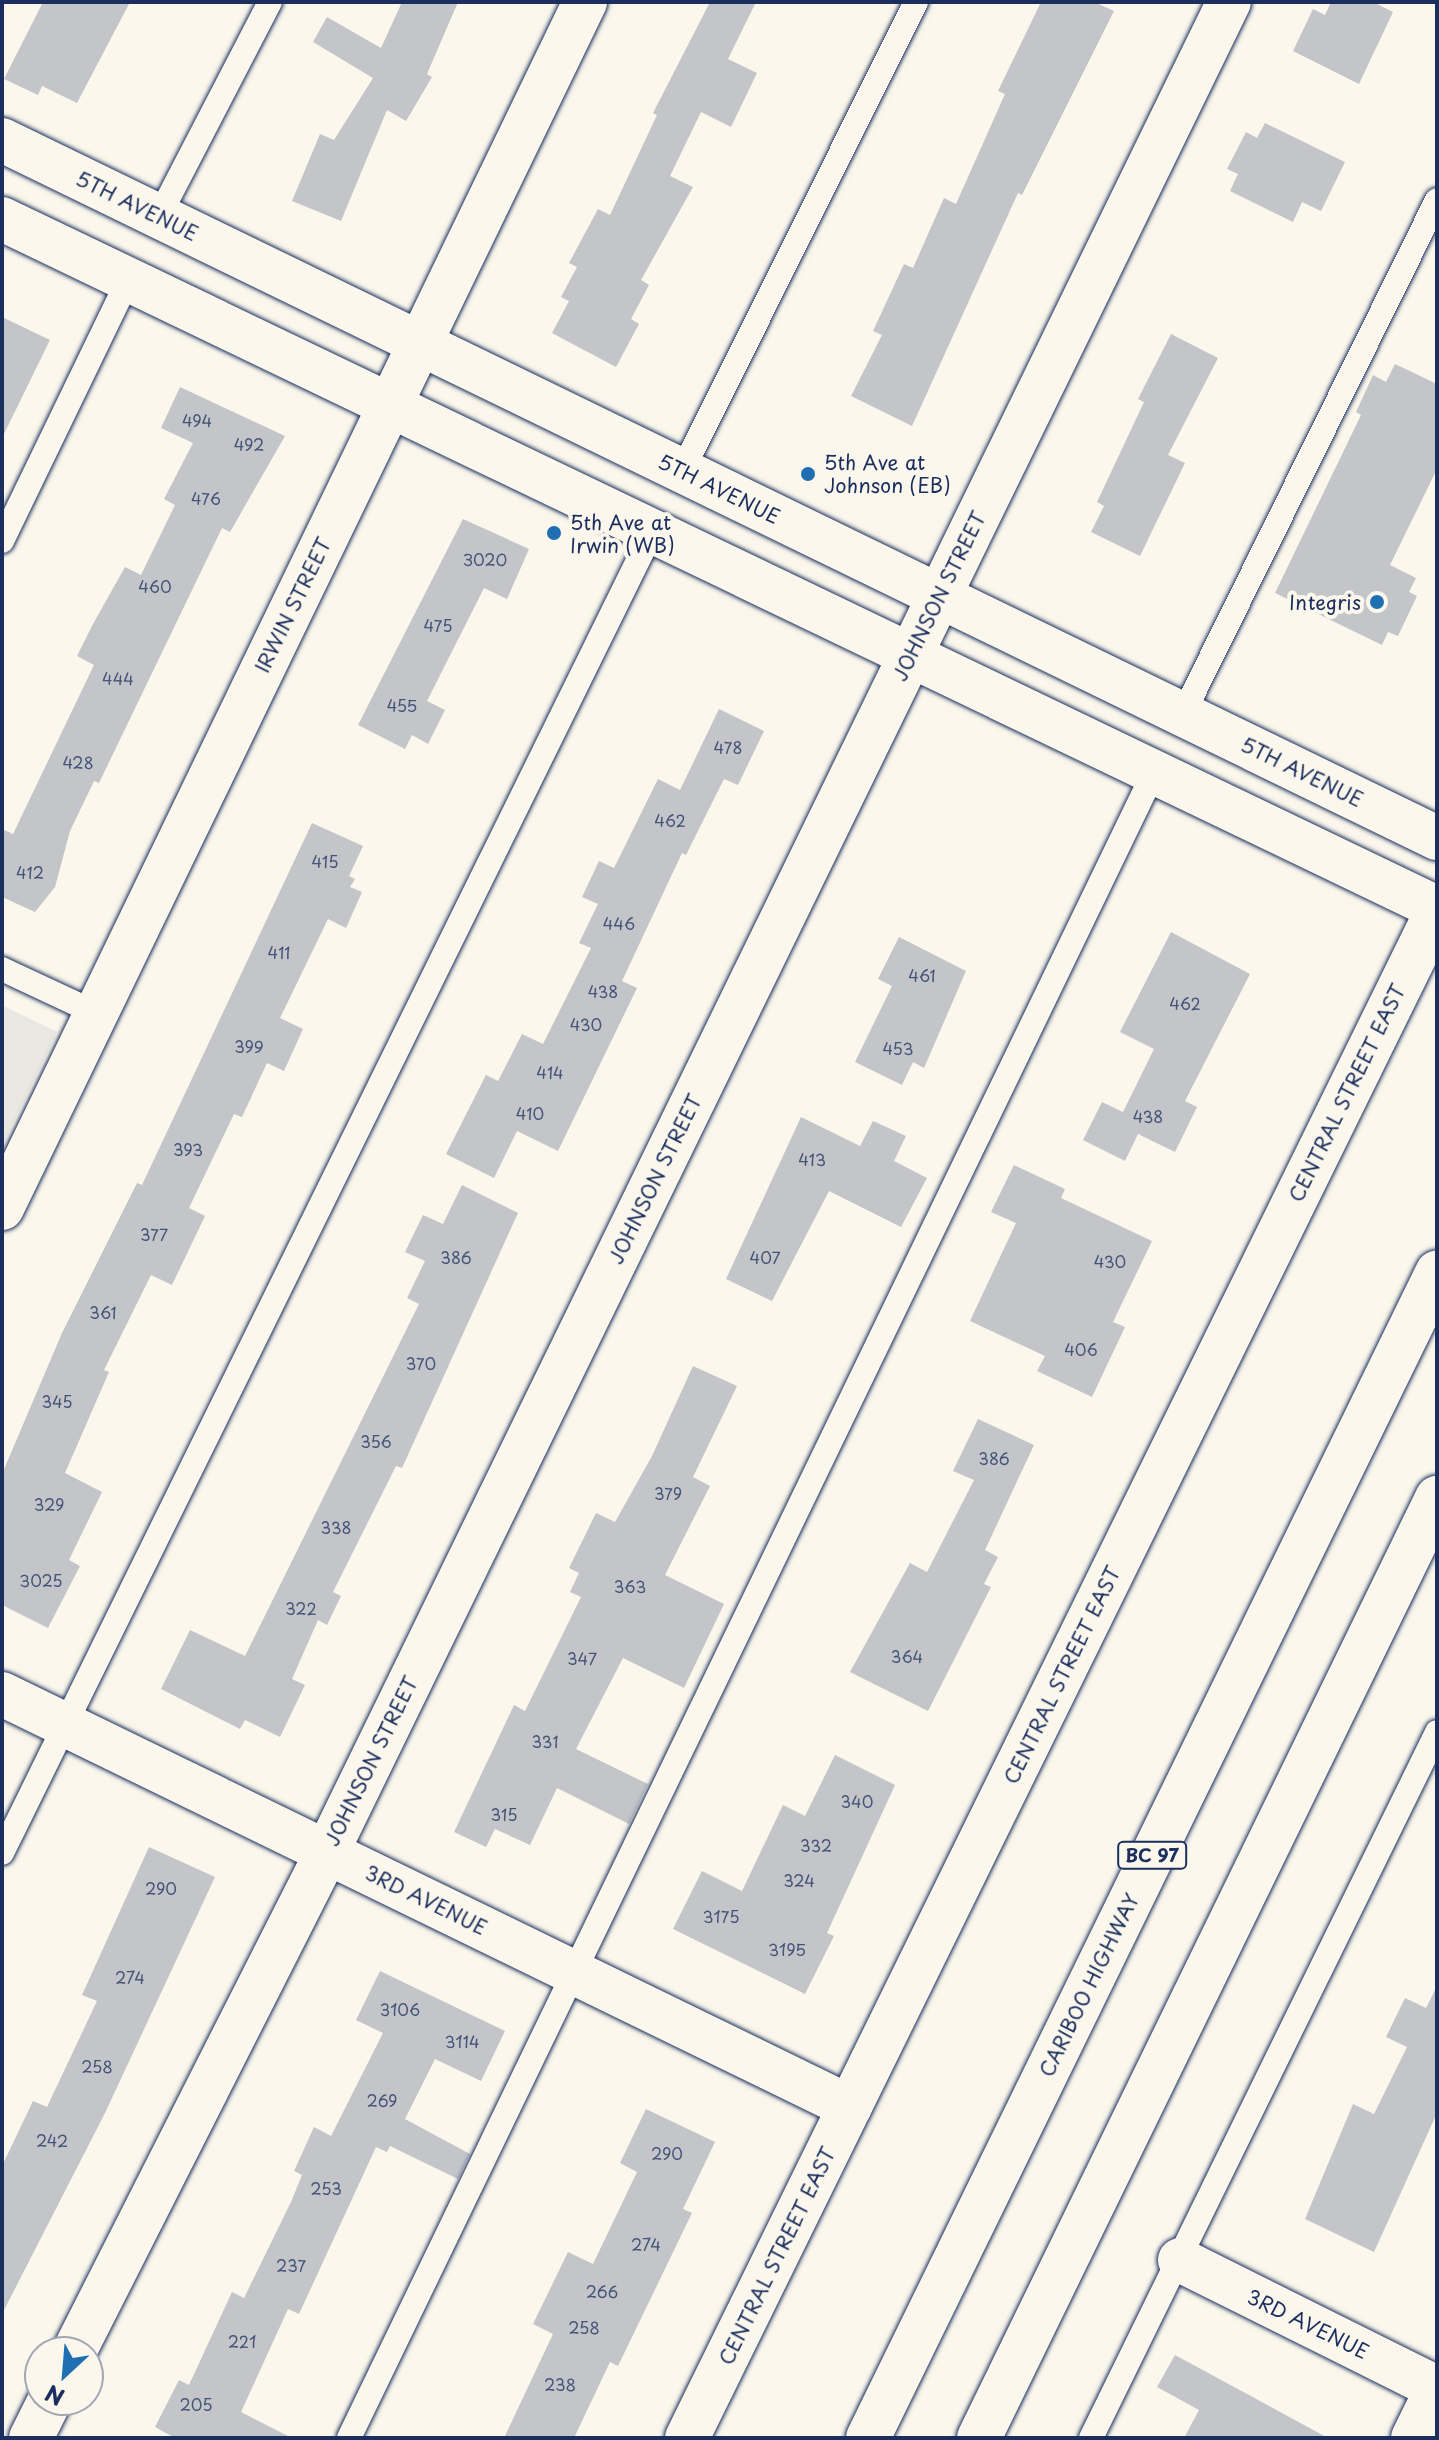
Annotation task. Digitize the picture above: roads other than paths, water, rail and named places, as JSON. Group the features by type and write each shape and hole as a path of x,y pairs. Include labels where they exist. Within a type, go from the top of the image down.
{"main road":[{"name":"IRWIN STREET","path":"2,1208 585,2"},
{"name":"JOHNSON STREET","path":"82,2336 327,1852 1229,2"},
{"name":"5TH AVENUE","path":"2,140 1437,838"},
{"path":"2,219 1437,910"},
{"name":"CENTRAL STREET EAST","path":"687,2438 1437,910"},
{"name":"CARIBOO HIGHWAY","path":"868,2438 1437,1273"},
{"path":"979,2438 1437,1498"},
{"path":"1294,1793 1437,1566"},
{"name":"3RD AVENUE","path":"2,1694 850,2107"},
{"name":"3RD AVENUE","path":"1180,2260 1437,2389"},
{"path":"1413,2438 1437,2389"},
{"path":"31,2438 42,2416"},
{"path":"2,2429 21,2438"}],"lane":[{"path":"159,216 270,2"},
{"path":"682,471 916,2"},
{"path":"1183,714 1437,200"},
{"path":"2,541 128,280"},
{"path":"2,1853 652,532"},
{"path":"349,2438 577,1974 1154,772"},
{"path":"2,969 96,1013"},
{"path":"1091,2438 1437,1732"}],"place":[{"name":"5th Ave at Johnson (EB)","path":"808,474"},
{"name":"5th Ave at Irwin (WB)","path":"554,533"},
{"name":"Integris","path":"1377,602"}]}
